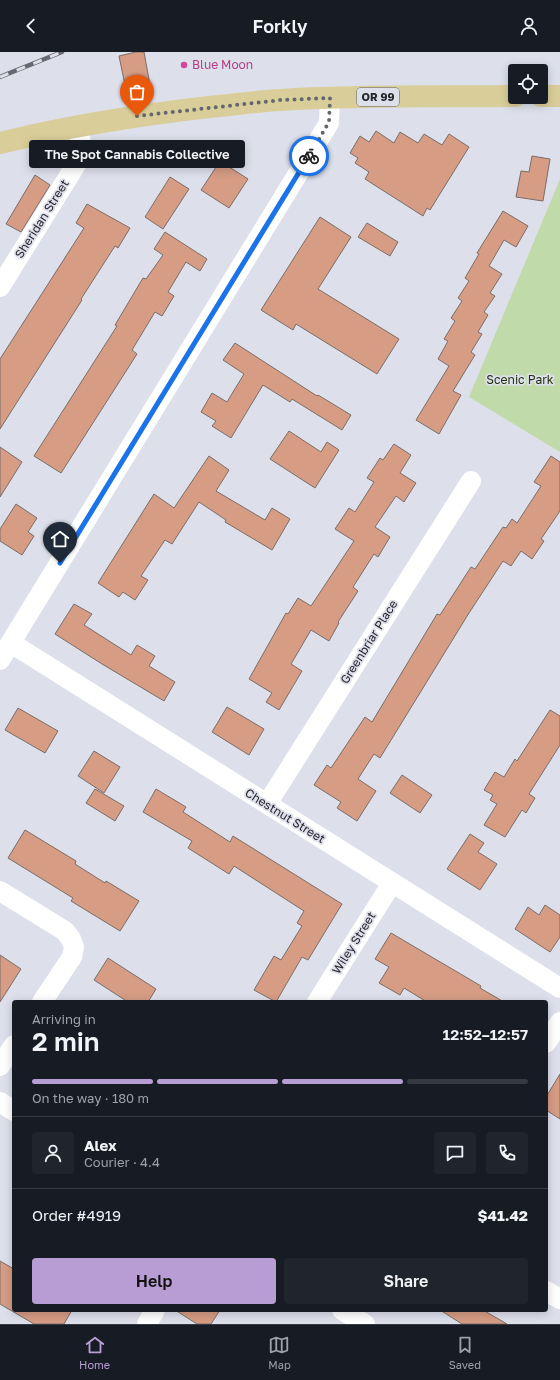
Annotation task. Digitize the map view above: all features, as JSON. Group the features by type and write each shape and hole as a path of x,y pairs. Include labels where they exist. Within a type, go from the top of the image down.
{"main road":[{"name":"OR 99","path":"0,143 79,126 164,112 281,100 508,96"},
{"path":"548,96 560,96"}],"street":[{"path":"0,660 329,122 330,98"},
{"name":"Sheridan Street","path":"0,287 82,155 79,126"},
{"name":"Greenbriar Place","path":"267,804 471,481"},
{"name":"Chestnut Street","path":"11,643 560,988"},
{"name":"Wiley Street","path":"318,1000 392,883"},
{"path":"0,891 65,931 72,939 74,948 72,957 43,1000"},
{"path":"548,1040 560,1022"},
{"path":"0,1066 12,1048"},
{"path":"0,1102 12,1110"},
{"path":"548,1292 560,1299"},
{"path":"147,1324 154,1312"},
{"path":"345,1312 365,1324"}],"green space":[{"name":"Scenic Park","path":"560,179 560,452 469,397"}],"building":[{"path":"136,52 144,52 150,85 126,90 119,56"},
{"path":"376,131 394,143 400,132 418,143 424,134 442,145 449,134 469,147 430,210 427,208 423,216 365,179 369,172 355,163 358,158 350,153 360,136 369,142"},
{"path":"532,156 550,159 543,201 516,197 521,171 529,172"},
{"path":"220,161 248,179 229,208 201,190"},
{"path":"35,175 50,185 21,232 6,224"},
{"path":"170,177 189,189 163,229 145,217"},
{"path":"87,204 130,228 118,248 115,246 0,429 0,359 84,228 76,223"},
{"path":"503,211 528,226 516,247 504,240 489,266 502,274 490,293 495,296 484,312 488,315 478,332 482,334 471,352 475,355 453,391 461,395 439,434 416,420 449,366 438,359 448,341 444,339 455,321 451,318 462,301 458,298 469,281 465,278 479,254 477,253"},
{"path":"320,217 351,237 318,289 399,339 377,374 296,324 293,330 261,310"},
{"path":"367,223 398,242 390,256 358,237"},
{"path":"165,232 207,259 200,271 186,262 168,292 174,296 162,316 155,312 132,350 137,354 61,473 34,456 117,326 115,325 143,278 146,279 163,255 154,249"},
{"path":"235,343 317,396 318,395 351,415 342,430 292,399 290,402 263,385 231,438 212,426 216,421 201,412 212,393 227,402 244,374 223,360"},
{"path":"289,431 321,452 327,442 339,450 315,488 270,459"},
{"path":"394,444 411,455 400,473 416,483 404,502 396,496 375,527 390,537 378,557 374,554 353,587 358,591 338,622 339,623 329,641 311,630 291,664 302,671 279,710 266,702 272,693 249,679 286,613 288,614 298,598 311,606 354,541 335,529 349,508 355,512 374,482 367,478 380,458 383,460"},
{"path":"0,447 22,462 0,497"},
{"path":"209,456 229,470 216,491 265,520 272,508 290,519 272,550 225,522 226,520 199,502 172,544 165,540 141,576 148,580 135,600 123,592 119,597 98,583 154,494 174,508"},
{"path":"551,456 560,462 560,511 541,539 544,541 532,559 521,551 511,566 503,561 469,613 380,758 374,754 358,779 376,791 357,821 337,808 341,802 314,785 327,765 331,768 365,717 372,722 437,614 440,615 471,567 475,569 503,527 506,528 512,519 517,523 541,486 534,482"},
{"path":"16,504 37,518 28,532 34,536 22,555 0,541 0,529"},
{"path":"74,604 92,614 84,625 131,655 137,645 155,656 149,666 175,682 164,701 55,634"},
{"path":"227,707 264,729 249,755 212,732"},
{"path":"18,708 58,731 45,753 5,730"},
{"path":"550,710 560,716 560,745 529,794 535,798 526,813 522,810 505,837 484,825 497,804 490,800 493,795 484,790 495,772 504,777 515,759 517,761"},
{"path":"94,751 120,767 104,793 78,776"},
{"path":"402,775 432,795 420,813 390,793"},
{"path":"95,789 124,806 115,821 86,803"},
{"path":"156,789 186,807 183,812 230,842 233,836 342,904 308,960 302,957 277,1000 272,1000 254,990 274,956 281,960 302,926 297,923 304,911 234,866 229,874 188,848 192,841 143,812"},
{"path":"25,830 76,861 75,864 105,883 106,881 139,901 120,931 71,901 73,898 8,858"},
{"path":"470,834 484,843 478,852 497,864 480,890 447,869"},
{"path":"545,905 560,915 560,937 550,952 515,929 528,907 539,915"},
{"path":"391,933 481,986 480,988 501,1000 424,1000 404,988 400,995 379,983 389,967 375,959"},
{"path":"0,955 21,969 0,1002"},
{"path":"108,958 156,989 149,1000 125,1000 94,980"},
{"path":"560,1074 560,1119 548,1111 548,1094"},
{"path":"0,1261 12,1268 12,1311 0,1304"},
{"path":"14,1312 71,1312 64,1324 34,1324"},
{"path":"178,1312 219,1312 211,1324 197,1324"},
{"path":"443,1312 486,1312 507,1324 462,1324"}],"railway":[{"path":"0,77 62,52"}],"way so far":[{"path":"137,116 281,100 330,98 329,122 309,156"}],"place":[{"name":"Blue Moon","path":"184,65"},
{"name":"The Spot Cannabis Collective","path":"137,116"}],"route":[{"path":"60,563 309,156"}]}
